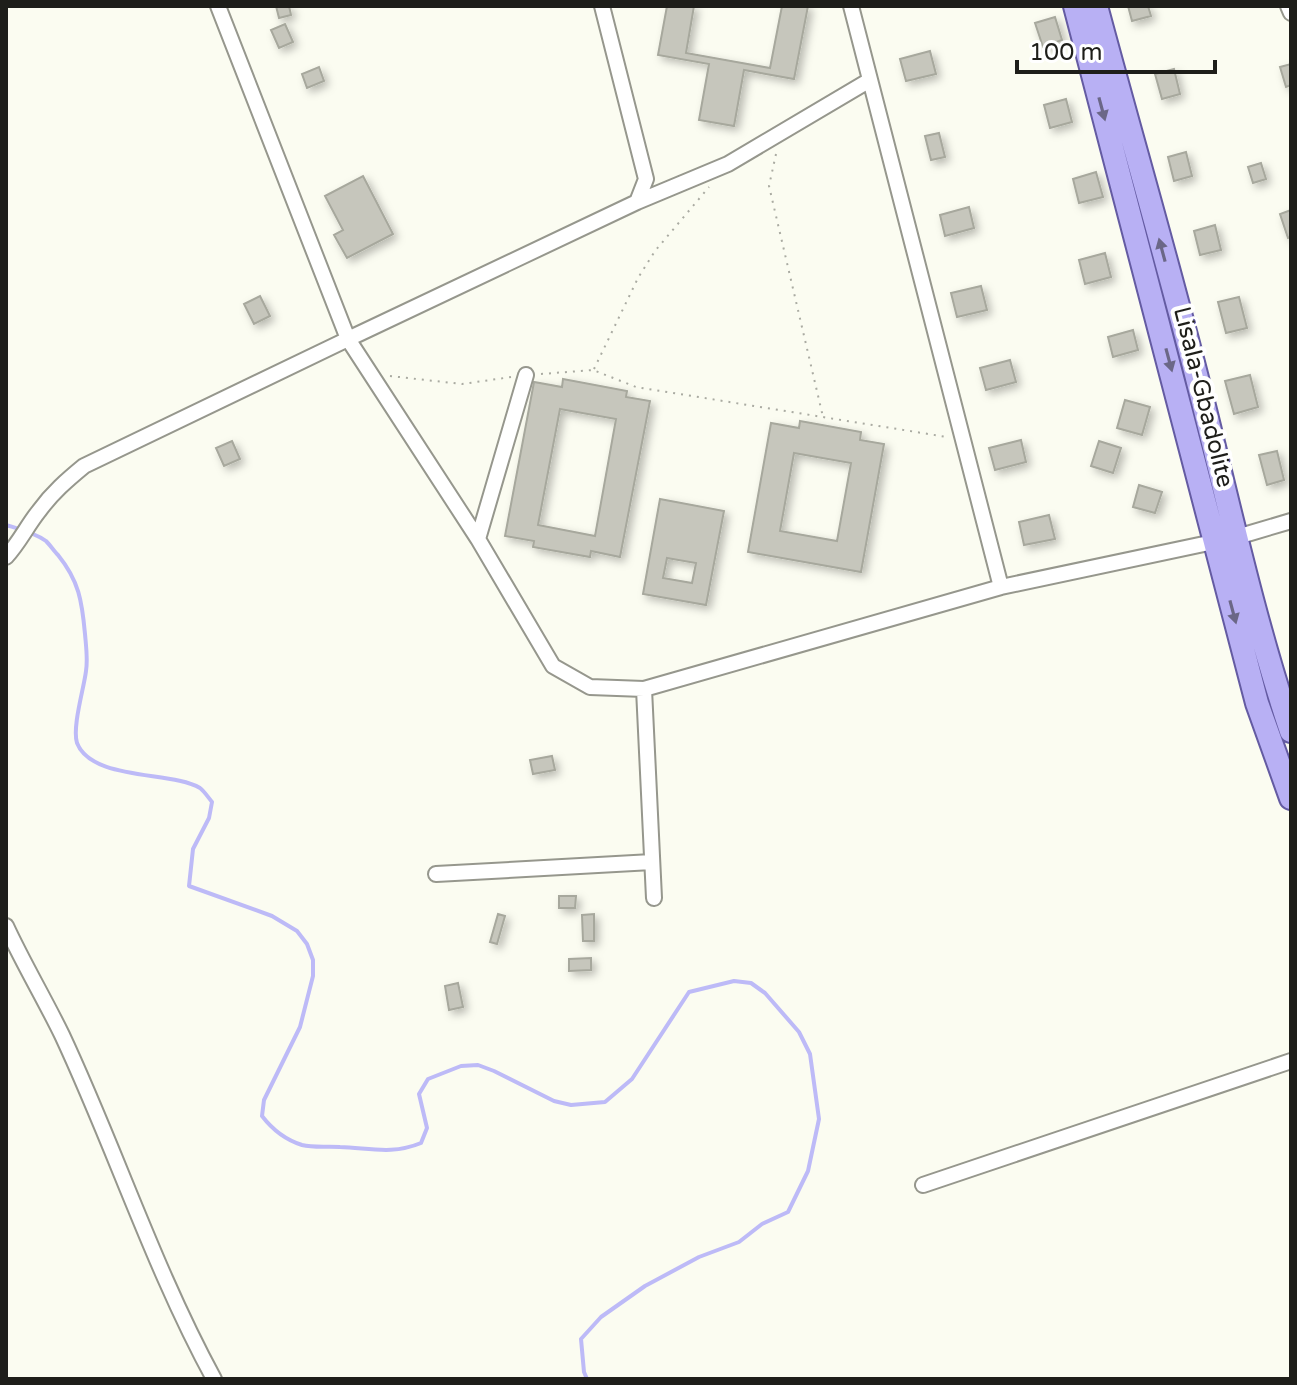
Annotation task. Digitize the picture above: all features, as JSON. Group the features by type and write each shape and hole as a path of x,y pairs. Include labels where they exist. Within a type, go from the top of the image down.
{"main road":[{"name":"Lisala-Gbadolite","path":"1075,6 1257,703 1291,798"},
{"name":"Lisala-Gbadolite","path":"1096,6 1198,382 1256,617 1291,731"}],"street":[{"path":"218,6 348,339 478,539 553,666 590,687 644,689 1001,587 1237,537 1291,521"},
{"path":"602,6 646,179 637,202"},
{"path":"851,6 1001,587"},
{"path":"1288,6 1291,13"},
{"path":"11,552 58,487 84,466 637,202 728,164 870,80"},
{"path":"478,539 526,375"},
{"path":"644,689 654,898"},
{"path":"436,874 652,862"},
{"path":"6,926 61,1033 134,1206 214,1379"},
{"path":"923,1185 1291,1061"}],"path":[{"path":"780,133 769,186 824,418"},
{"path":"593,370 655,251 710,186"},
{"path":"373,375 462,384 593,370 636,387 963,440"}],"building":[{"path":"276,6 289,6 291,15 279,18"},
{"path":"667,6 694,6 686,53 770,68 782,6 808,6 794,79 744,70 734,126 699,120 709,64 658,55"},
{"path":"1128,6 1148,6 1151,16 1132,21"},
{"path":"1055,17 1062,40 1043,47 1035,23"},
{"path":"285,24 293,42 279,48 271,30"},
{"path":"930,51 936,74 906,81 900,59"},
{"path":"1291,64 1291,85 1286,87 1280,67"},
{"path":"319,67 324,81 307,88 302,74"},
{"path":"1174,69 1180,94 1162,99 1155,74"},
{"path":"1066,99 1072,122 1050,128 1044,105"},
{"path":"939,133 945,157 931,160 925,136"},
{"path":"1186,152 1192,176 1174,181 1168,157"},
{"path":"1261,163 1266,179 1253,183 1248,167"},
{"path":"1096,172 1103,197 1079,203 1073,179"},
{"path":"363,176 393,234 347,258 334,235 343,230 325,196"},
{"path":"969,207 974,228 945,236 940,215"},
{"path":"1291,210 1291,237 1288,238 1280,214"},
{"path":"1215,225 1221,250 1200,255 1194,231"},
{"path":"1105,253 1111,277 1085,284 1079,260"},
{"path":"981,286 987,310 957,317 951,293"},
{"path":"260,296 270,316 254,324 244,304"},
{"path":"1239,297 1247,328 1226,333 1218,302"},
{"path":"1133,330 1138,350 1113,357 1108,337"},
{"path":"1010,360 1016,382 986,390 980,368"},
{"path":"1250,375 1258,407 1234,414 1225,381"},
{"path":"563,379 627,391 626,397 650,401 620,557 591,551 590,557 533,547 534,541 505,536 534,382 562,387","holes":["560,409 616,419 595,536 538,525"]},
{"path":"1125,400 1150,407 1142,435 1117,428"},
{"path":"800,421 861,432 860,440 884,444 861,572 748,552 771,423 799,428","holes":["794,453 851,463 837,541 780,531"]},
{"path":"1021,440 1026,462 995,470 989,448"},
{"path":"232,441 240,459 224,466 216,448"},
{"path":"1099,441 1121,448 1113,473 1091,466"},
{"path":"1277,451 1284,480 1267,485 1259,455"},
{"path":"1139,485 1162,492 1155,513 1133,507"},
{"path":"660,499 724,511 706,605 643,594","holes":["667,558 696,563 692,583 663,578"]},
{"path":"1049,515 1055,539 1024,545 1019,522"},
{"path":"552,756 555,770 533,774 530,760"},
{"path":"559,896 576,896 575,908 559,908"},
{"path":"498,914 505,916 497,944 490,942"},
{"path":"594,914 594,941 583,941 582,915"},
{"path":"591,958 591,970 569,971 569,959"},
{"path":"458,983 463,1007 449,1010 445,986"}],"waterway":[{"path":"6,525 46,541 71,574 78,592 87,662 76,736 85,755 115,769 171,779 202,789 212,802 209,818 193,849 189,886 272,916 297,931 307,944 313,960 313,976 300,1027 264,1100 262,1116 285,1137 307,1146 381,1150 421,1143 427,1128 419,1094 428,1079 461,1066 478,1065 494,1071 554,1101 571,1105 605,1102 632,1079 689,992 734,981 751,983 765,993 799,1032 810,1054 819,1119 808,1171 788,1212 762,1224 739,1242 699,1257 645,1286 601,1317 581,1339 587,1379"}]}
